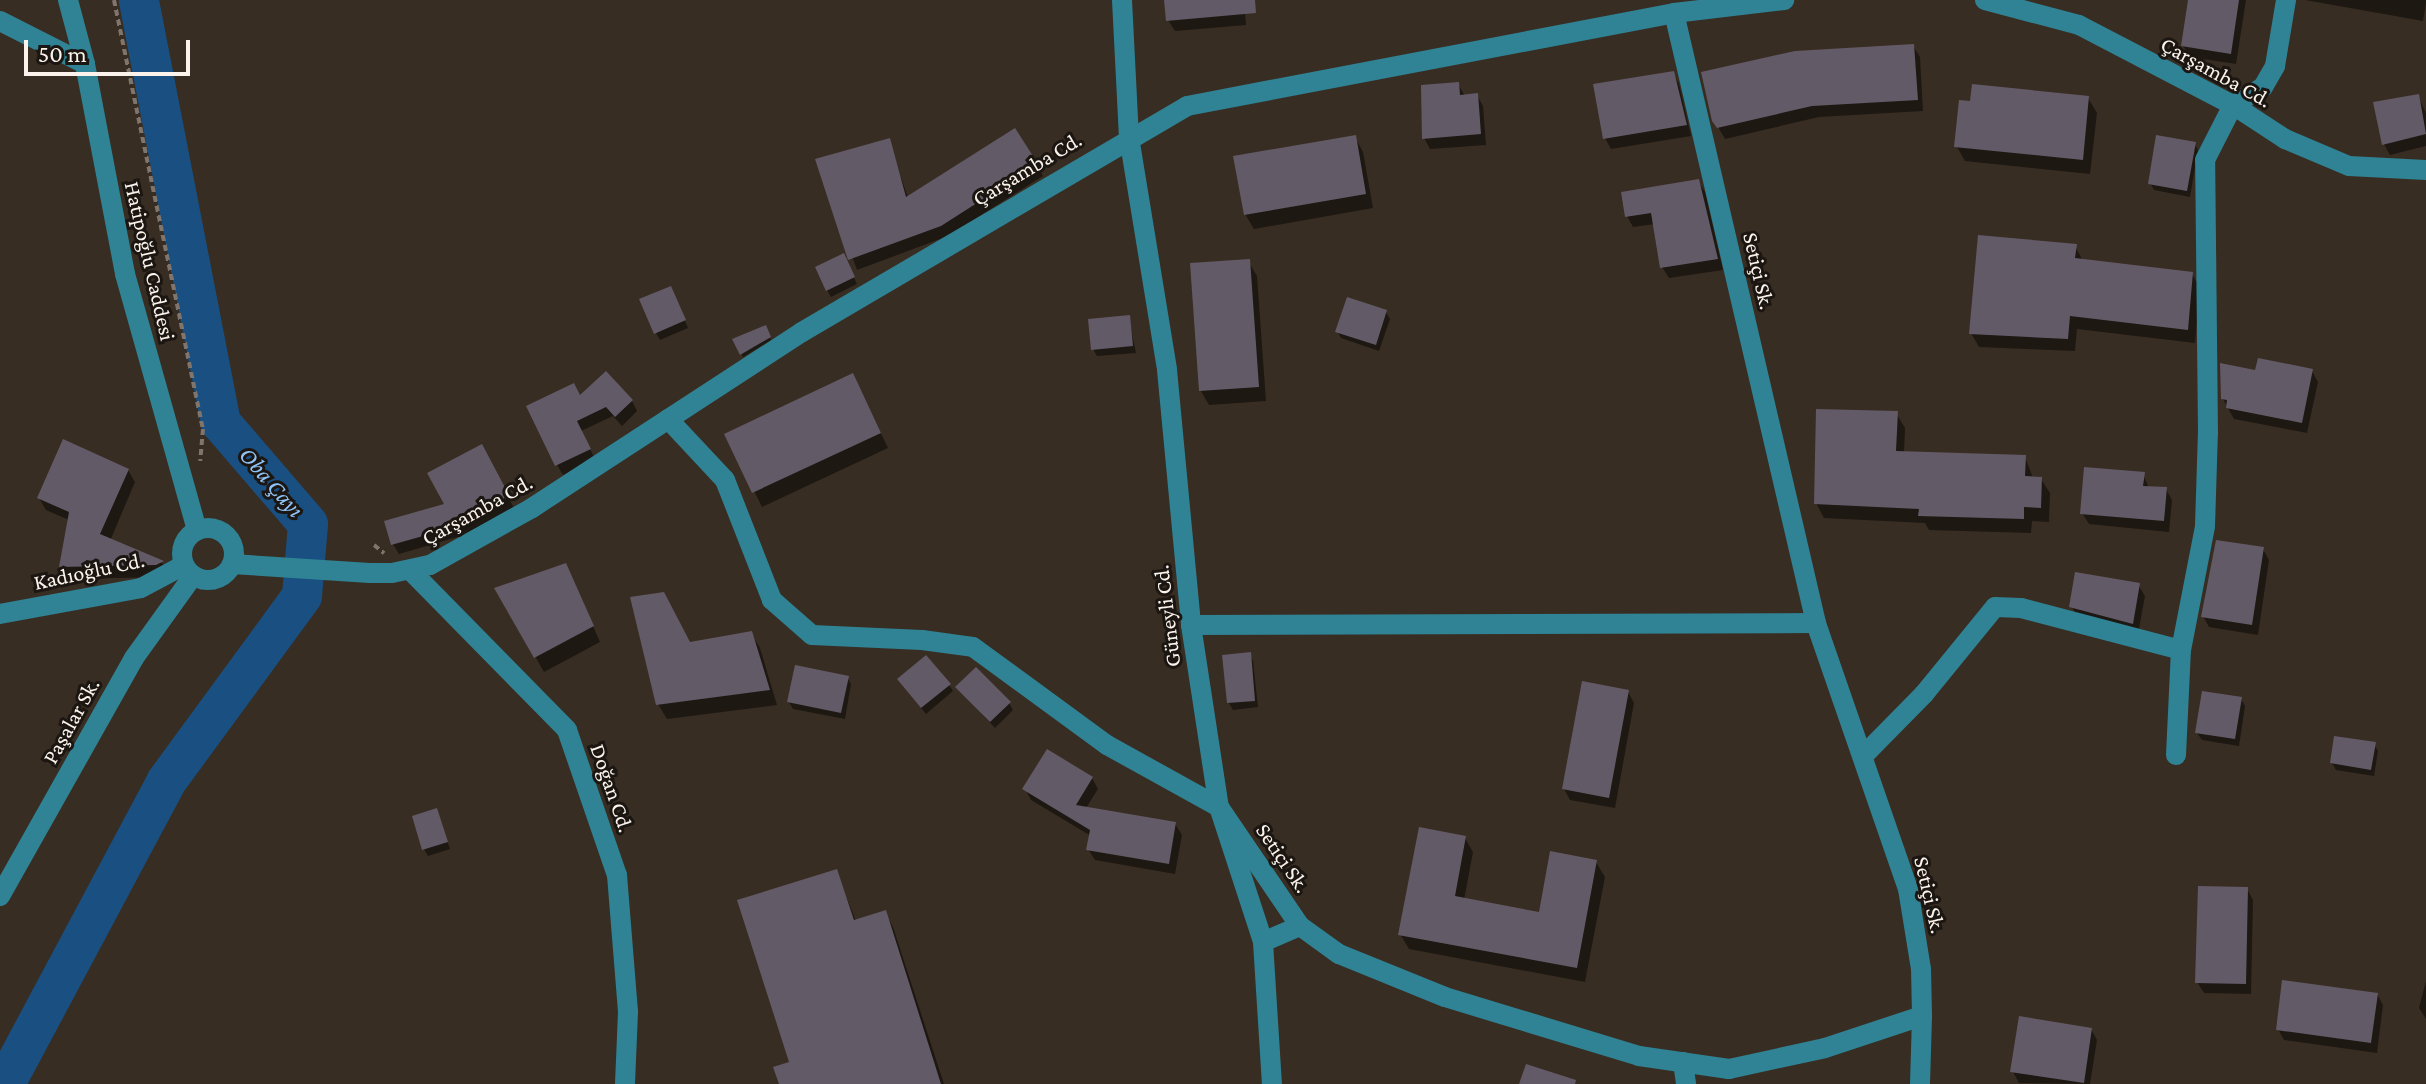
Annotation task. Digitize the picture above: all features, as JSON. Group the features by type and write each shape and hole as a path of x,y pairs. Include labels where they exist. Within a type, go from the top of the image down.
{"street":[{"name":"Hatipoğlu Caddesi","path":"68,0 85,64 125,274 197,530"},
{"name":"Güneyli Cd.","path":"1122,0 1129,137 1167,370 1191,625 1219,807 1263,942 1272,1084"},
{"name":"Çarşamba Cd.","path":"232,564 370,573 430,565 532,508 802,332 1129,137 1187,106 1674,13 1784,0"},
{"name":"Çarşamba Cd.","path":"1985,0 2079,25 2233,105 2285,139 2349,166 2426,170"},
{"path":"2176,755 2181,650 2205,526 2208,433 2205,160 2233,105 2263,87 2275,66 2286,0"},
{"name":"Setiçi Sk.","path":"1219,807 1300,926 1339,954 1445,997 1639,1056 1729,1069 1825,1048 1922,1016 1921,969 1908,889 1816,623 1674,13"},
{"path":"0,21 85,64"},
{"path":"668,419 725,480 772,600 812,635 922,640 973,647 1107,745 1219,807"},
{"path":"212,528 226,535 234,548 232,564 216,579 188,571 183,545 197,530 212,528"},
{"name":"Doğan Cd.","path":"410,570 567,730 617,875 628,1012 625,1084"},
{"name":"Kadıoğlu Cd.","path":"0,614 141,588 188,571"},
{"name":"Paşalar Sk.","path":"0,896 134,658 188,571"},
{"path":"1864,755 1924,694 1995,607 2021,608 2181,650"},
{"path":"1191,625 1816,623"},
{"path":"1263,942 1300,926"},
{"path":"1920,1084 1922,1016"},
{"path":"1683,1062 1686,1084"}],"path":[{"path":"114,0 203,429 199,466"}],"building":[{"path":"1164,0 1255,0 1256,13 1166,21"},
{"path":"2188,0 2239,0 2231,54 2181,46"},
{"path":"1914,44 1918,100 1812,106 1717,128 1712,121 1701,72 1795,51"},
{"path":"1674,71 1687,125 1603,139 1593,84"},
{"path":"1459,82 1460,95 1478,93 1481,134 1422,139 1421,85"},
{"path":"1972,84 2089,96 2083,160 1954,147 1959,100 1970,101"},
{"path":"2419,94 2426,134 2382,145 2373,102"},
{"path":"1015,128 1038,164 941,226 848,260 815,159 890,138 906,197"},
{"path":"1356,135 1366,194 1244,215 1233,156"},
{"path":"2156,135 2196,142 2187,191 2148,184"},
{"path":"1699,179 1718,259 1660,268 1651,213 1625,217 1621,192"},
{"path":"1978,235 2077,244 2075,258 2193,272 2188,330 2070,316 2068,339 1969,334"},
{"path":"844,253 855,277 826,291 815,267"},
{"path":"1250,259 1259,387 1199,391 1190,263"},
{"path":"671,286 686,320 654,334 639,299"},
{"path":"1347,297 1387,310 1376,345 1335,332"},
{"path":"1130,315 1133,346 1091,350 1088,319"},
{"path":"766,325 771,337 740,355 732,339"},
{"path":"2258,358 2313,369 2302,423 2226,408 2227,400 2221,399 2220,363 2255,370"},
{"path":"606,371 633,400 615,417 606,407 577,421 591,449 555,466 526,406 574,383 580,395"},
{"path":"853,373 881,433 752,493 724,434"},
{"path":"1816,409 1898,411 1896,451 2026,455 2025,476 2042,477 2041,508 2024,507 2024,519 1918,516 1919,509 1814,504"},
{"path":"63,439 129,469 100,534 164,561 156,565 59,567 69,512 37,498"},
{"path":"482,444 510,497 455,527 391,545 384,521 444,504 427,473"},
{"path":"2084,467 2145,472 2143,486 2167,487 2164,521 2080,514"},
{"path":"2216,540 2264,547 2252,625 2201,617"},
{"path":"566,563 594,626 534,658 494,588"},
{"path":"2075,572 2140,583 2133,624 2069,607"},
{"path":"664,592 690,642 752,631 770,690 656,705 630,597"},
{"path":"1251,652 1255,701 1227,703 1222,655"},
{"path":"926,655 951,684 921,708 897,679"},
{"path":"795,665 849,676 841,713 787,702"},
{"path":"976,667 1011,702 990,722 955,687"},
{"path":"1582,681 1629,690 1609,798 1562,789"},
{"path":"2202,691 2242,697 2235,739 2195,733"},
{"path":"2334,736 2376,742 2371,770 2330,763"},
{"path":"1047,749 1093,777 1076,805 1176,822 1169,864 1086,850 1090,830 1022,789"},
{"path":"437,808 448,842 422,850 412,816"},
{"path":"1419,827 1466,836 1455,896 1539,912 1550,851 1597,860 1577,968 1398,935"},
{"path":"837,869 854,920 886,910 941,1084 779,1084 773,1067 789,1062 737,900"},
{"path":"2198,886 2248,887 2246,984 2195,983"},
{"path":"2282,980 2378,993 2371,1043 2276,1030"},
{"path":"2019,1016 2092,1028 2084,1083 2010,1072"},
{"path":"1526,1064 1576,1080 1575,1084 1519,1084"}],"waterway":[{"name":"Oba Çayı","path":"5,1084 166,782 302,596 308,524 221,423 139,0"}]}
